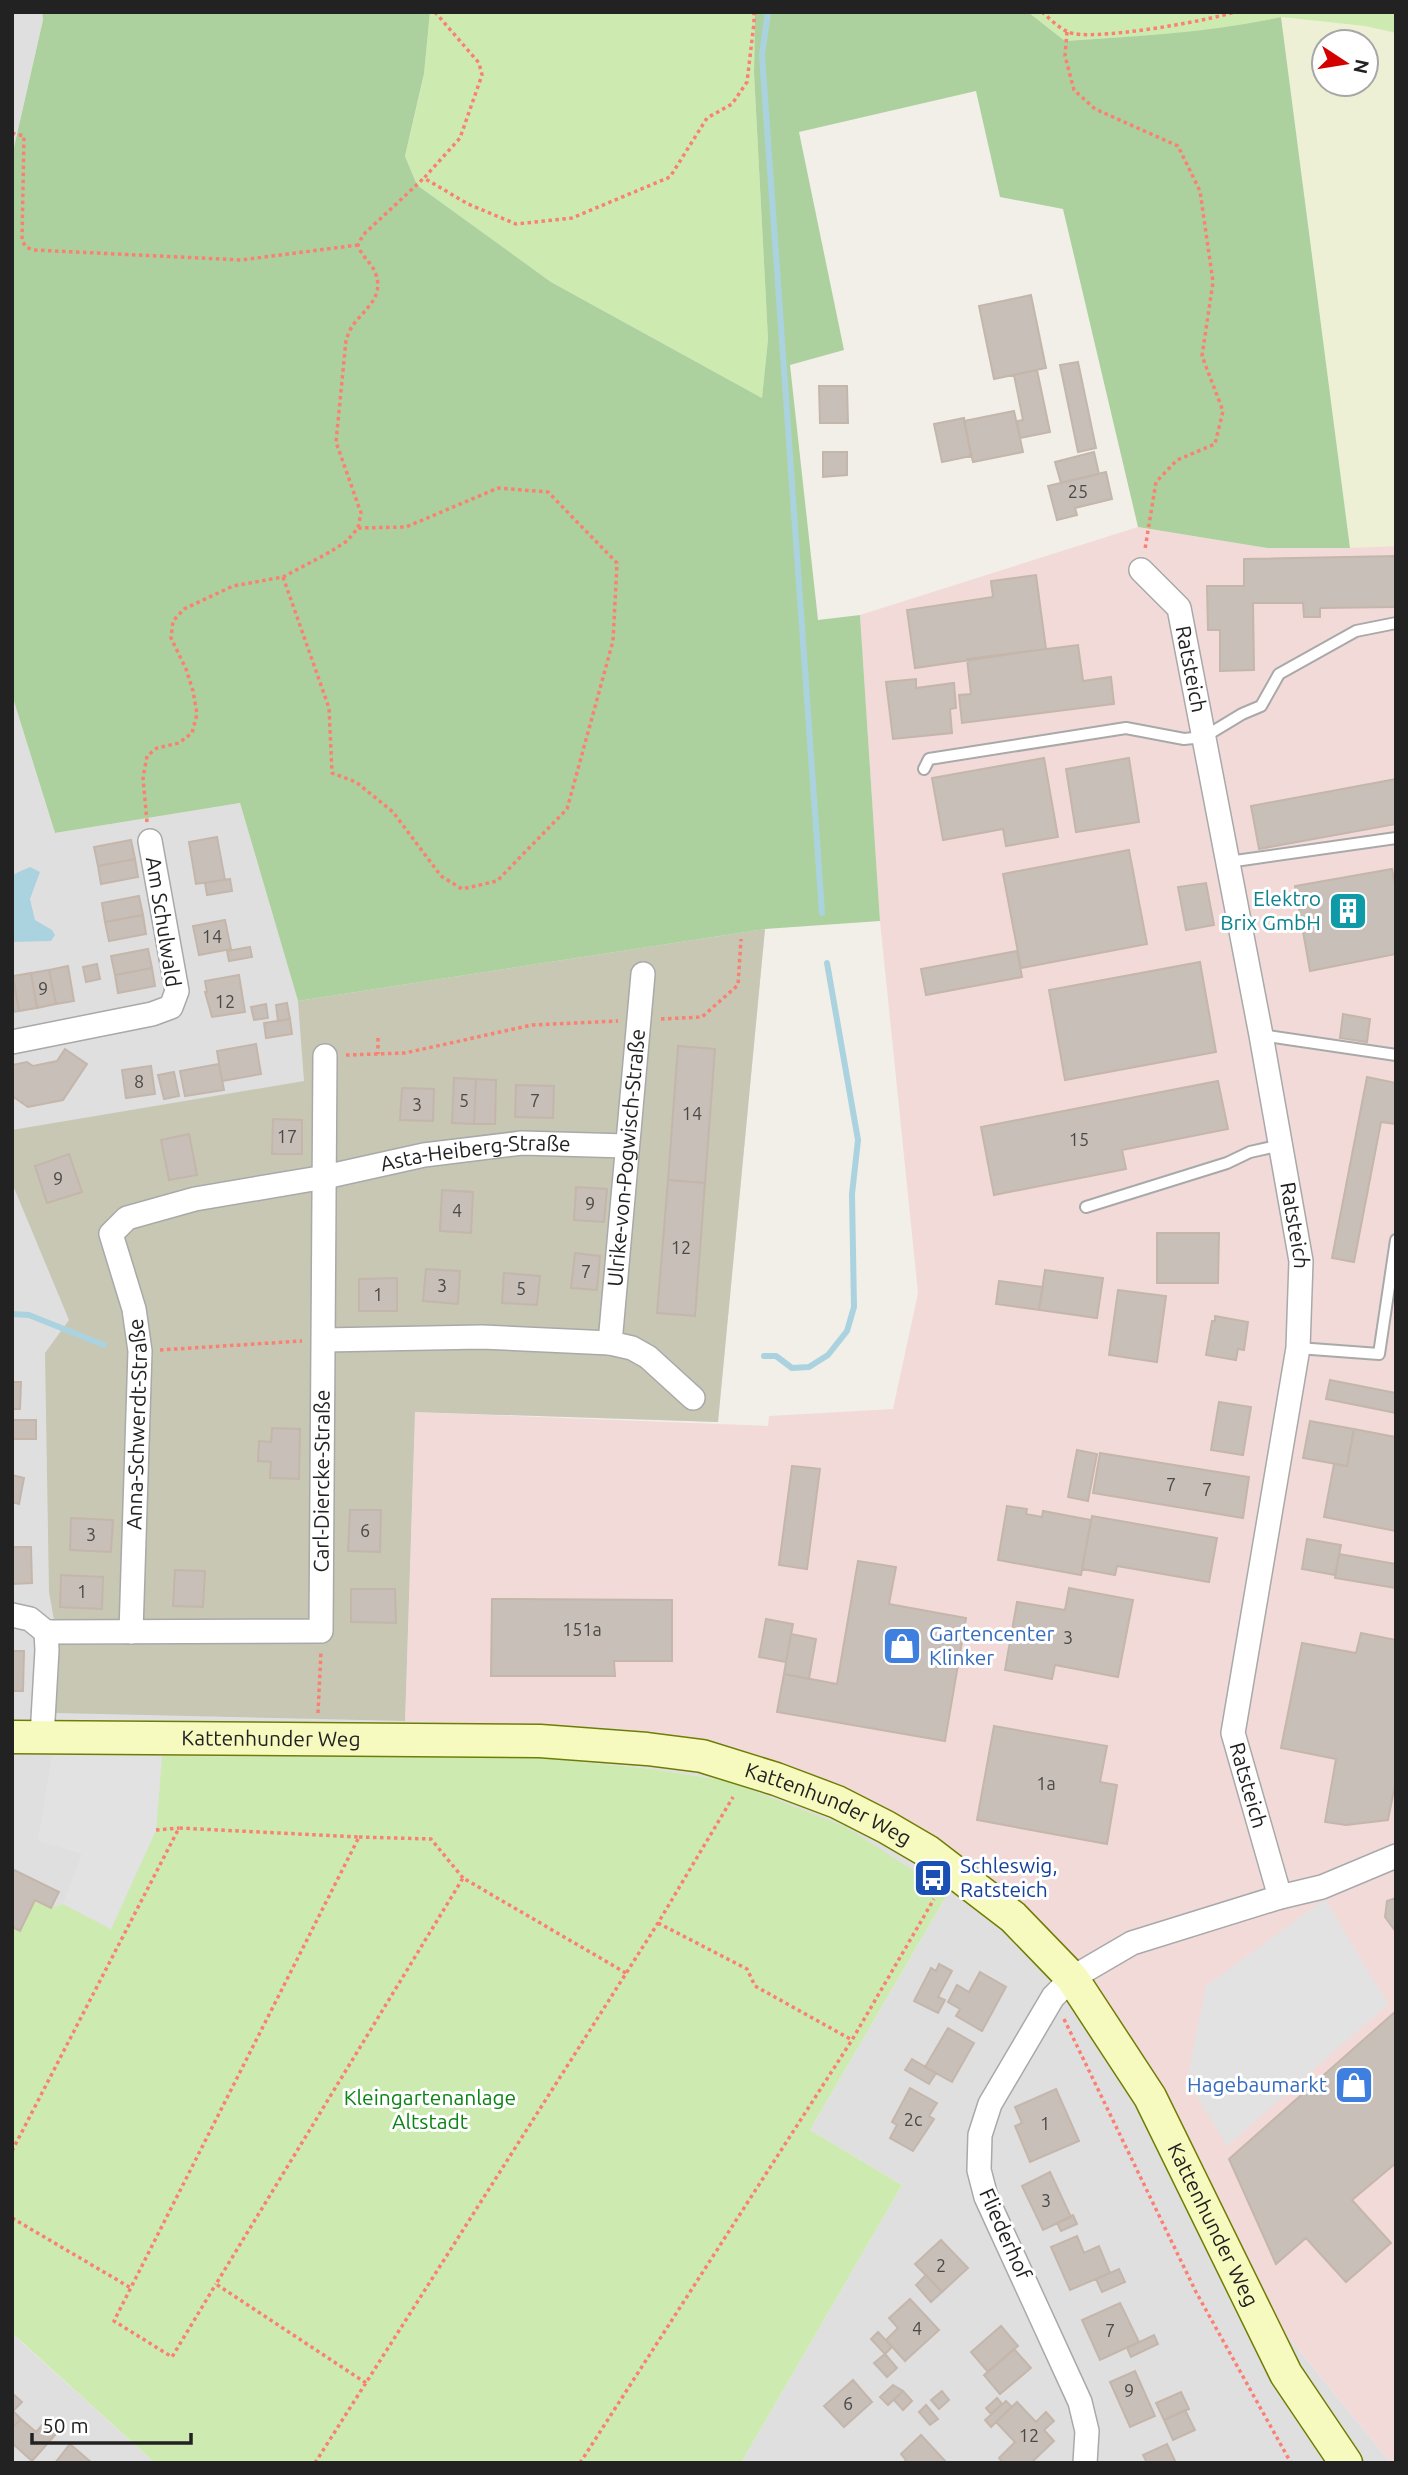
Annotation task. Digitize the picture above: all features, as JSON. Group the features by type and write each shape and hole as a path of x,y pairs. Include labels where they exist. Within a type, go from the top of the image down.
{"street":[{"name":"Ratsteich","path":"1141,570 1179,608 1261,1035 1301,1261 1298,1348 1233,1733 1280,1897"},
{"name":"Am Schulwald","path":"12,1042 152,1014 170,1007 177,990 150,841"},
{"name":"Ulrike-von-Pogwisch-Straße","path":"610,1343 643,974"},
{"name":"Carl-Diercke-Straße","path":"321,1631 325,1056"},
{"name":"Asta-Heiberg-Straße","path":"325,1177 424,1155 522,1143 627,1146"},
{"name":"Anna-Schwerdt-Straße","path":"131,1632 140,1351 134,1309 111,1234 127,1218 195,1199 325,1177"},
{"path":"324,1340 482,1337 610,1343 632,1348 648,1357 693,1398"},
{"path":"12,1615 30,1619 46,1632 321,1631"},
{"path":"27,1737 47,1650 46,1632"},
{"name":"Kattenhunder Weg","path":"27,1737 540,1741 647,1749 702,1756 776,1779 837,1802 886,1827 927,1851 1013,1917 1062,1987 1150,2098 1286,2374 1346,2463"},
{"path":"1062,1987 1132,1943 1280,1897 1322,1887 1396,1856"},
{"name":"Fliederhof","path":"1062,1987 990,2104 980,2135 979,2170 986,2197 1080,2402 1087,2431 1085,2463"}],"lane":[{"path":"924,769 929,759 1126,728 1184,739 1204,737 1241,714 1261,706 1279,674 1356,631 1396,623"},
{"path":"1228,862 1396,838"},
{"path":"1261,1035 1396,1055"},
{"path":"1086,1207 1217,1167 1250,1152 1281,1145"},
{"path":"1298,1348 1379,1354 1396,1240"}],"path":[{"path":"150,841 143,778 147,756 157,748 179,743 192,733 197,714 187,669 171,638 173,621 184,609 233,586 283,577 347,541 358,528 361,513 336,442 346,340 353,325 368,311 377,295 378,279 371,263 359,251 358,245 363,235 424,178 460,138 482,75 479,64 435,12"},
{"path":"424,178 468,204 516,224 572,218 670,177 707,118 732,104 747,82 754,12"},
{"path":"1042,12 1067,32 1075,34 1125,32 1234,12"},
{"path":"1067,32 1065,56 1074,90 1095,110 1178,146 1200,191 1213,282 1202,356 1223,411 1215,444 1177,460 1156,482 1141,570"},
{"path":"12,133 24,136 22,240 26,247 34,250 241,260 358,245"},
{"path":"283,577 330,708 332,773 356,782 393,812 441,876 462,889 497,881 567,809 613,641 617,563 548,492 498,488 406,527 358,528"},
{"path":"325,1056 405,1053 532,1025 702,1017 738,985 741,939"},
{"path":"378,1038 378,1054"},
{"path":"140,1351 324,1340"},
{"path":"317,1739 321,1631"},
{"path":"315,2463 658,1923 733,1797"},
{"path":"156,1830 179,1828 431,1839 463,1878 626,1973"},
{"path":"12,2151 179,1828"},
{"path":"359,1837 114,2321 172,2357 463,1878"},
{"path":"580,2463 852,2040 934,1899"},
{"path":"658,1923 747,1969 755,1986 852,2040"},
{"path":"1062,1987 1196,2292 1291,2463"},
{"path":"12,2218 131,2288"},
{"path":"216,2284 366,2383"}],"shaded area":[{"path":"12,12 42,12 43,20 12,156"},
{"path":"1281,17 1374,28 1310,28 1310,98 1380,98 1380,29 1396,33 1396,546 1350,548"},
{"path":"1138,527 1267,548 1396,546 1396,2463 1391,2463 1267,2311 1023,1910 977,1869 909,1821 821,1777 736,1751 615,1728 405,1721 415,1412 768,1426 769,1416 893,1409 918,1293 880,921 860,615"},
{"path":"12,695 55,833 240,803 298,1001 765,929 718,1422 415,1412 405,1721 615,1728 736,1751 821,1777 909,1821 977,1869 1023,1910 1267,2311 1391,2463 741,2463 902,2185 810,2130 948,1893 729,1781 652,1769 545,1758 111,1929 12,1927"},
{"path":"765,929 718,1422 415,1412 405,1721 55,1713 58,1643 49,1592 45,1353 69,1320 12,1183 12,1130 304,1081 298,1001"},
{"path":"52,1755 162,1756 156,1830 111,1929 63,1904 82,1854 38,1841"},
{"path":"1325,1899 1388,2004 1227,2146 1187,2080 1206,1986"},
{"path":"12,2333 18,2339 155,2463 12,2463"}],"green space":[{"path":"42,12 430,12 424,74 405,156 417,185 551,282 762,398 768,339 754,73 755,12 1028,12 1065,41 1200,30 1281,17 1350,548 1267,548 1138,527 1063,209 1000,197 976,91 799,132 844,350 790,365 818,620 860,615 880,921 765,929 298,1001 240,803 55,833 12,695 12,156 43,20"},
{"path":"430,12 755,12 754,73 768,339 762,398 551,282 417,185 405,156 424,75"},
{"path":"1028,12 1396,12 1396,33 1380,28 1281,17 1233,28 1065,41"},
{"name":"Kleingartenanlage Altstadt","path":"162,1756 545,1758 652,1769 729,1781 846,1827 948,1893 810,2130 902,2185 741,2463 155,2463 12,2333 12,1927 35,1900 51,1908 63,1904 111,1929 156,1830"}],"water":[{"path":"30,867 40,872 30,899 35,920 52,930 55,935 51,941 12,942 12,875"}],"building":[{"path":"1031,295 1046,368 994,379 979,306"},
{"path":"1078,362 1096,448 1078,452 1060,365"},
{"path":"1037,370 1050,432 1020,438 1017,421 1023,420 1014,375"},
{"path":"819,386 847,386 848,423 820,423"},
{"path":"1014,411 1023,452 973,462 964,421"},
{"path":"964,418 971,456 942,462 934,424"},
{"path":"823,452 847,452 847,475 823,477"},
{"path":"1094,452 1099,474 1061,483 1055,462"},
{"path":"1106,472 1112,499 1075,508 1077,515 1057,520 1048,486"},
{"path":"1396,556 1396,607 1320,608 1320,617 1304,617 1303,603 1253,603 1254,670 1220,671 1220,630 1208,630 1207,586 1244,586 1244,559"},
{"path":"1036,575 1046,649 915,668 907,610 993,597 991,581"},
{"path":"1078,645 1083,681 1111,677 1114,704 962,723 959,695 971,694 967,659"},
{"path":"916,679 916,688 954,683 956,708 950,709 952,733 893,739 886,682"},
{"path":"1044,758 1058,837 1006,846 1003,829 943,840 932,778"},
{"path":"1129,758 1139,822 1076,832 1066,769"},
{"path":"1396,779 1396,824 1259,849 1251,806"},
{"path":"217,837 225,880 196,884 189,842"},
{"path":"131,840 135,859 98,866 94,847"},
{"path":"1129,850 1147,944 1021,968 1003,874"},
{"path":"135,859 138,877 101,884 98,866"},
{"name":"Elektro Brix GmbH","path":"1392,869 1396,890 1396,954 1310,971 1295,886"},
{"path":"230,879 232,891 207,895 205,883"},
{"path":"1206,883 1214,925 1186,930 1178,887"},
{"path":"139,896 143,915 105,922 102,903"},
{"path":"143,915 146,934 109,941 105,922"},
{"path":"225,920 231,949 199,955 193,926"},
{"path":"250,947 252,957 229,961 227,951"},
{"path":"148,949 152,968 115,975 111,956"},
{"path":"1017,951 1022,977 926,995 921,969"},
{"path":"1200,962 1216,1052 1065,1080 1049,990"},
{"path":"97,964 100,979 86,982 83,967"},
{"path":"68,966 74,1001 56,1004 49,970"},
{"path":"152,968 155,986 118,993 115,975"},
{"path":"49,970 56,1004 37,1008 31,973"},
{"path":"31,973 37,1008 19,1011 13,976"},
{"path":"239,975 245,1012 212,1017 205,981"},
{"path":"12,977 19,1011 12,1012"},
{"path":"287,1003 290,1019 278,1021 276,1005"},
{"path":"266,1004 268,1018 254,1020 251,1007"},
{"path":"1343,1014 1370,1019 1367,1042 1340,1038"},
{"path":"290,1019 292,1034 266,1038 264,1023"},
{"path":"256,1044 261,1074 222,1081 217,1051"},
{"path":"678,1046 715,1049 705,1183 668,1180"},
{"path":"65,1049 87,1064 63,1100 28,1107 12,1096 12,1065 27,1062 33,1066 57,1061"},
{"path":"219,1064 224,1090 185,1096 180,1071"},
{"path":"151,1066 155,1094 126,1098 122,1070"},
{"path":"174,1072 179,1096 164,1099 158,1075"},
{"path":"1367,1077 1396,1083 1396,1124 1381,1122 1354,1262 1332,1258"},
{"path":"454,1078 476,1079 474,1124 452,1123"},
{"path":"476,1079 496,1080 495,1124 474,1124"},
{"path":"1218,1081 1228,1129 1122,1150 1126,1169 994,1195 981,1127"},
{"path":"516,1085 554,1086 553,1118 515,1117"},
{"path":"402,1088 434,1089 433,1121 400,1120"},
{"path":"273,1119 302,1120 302,1154 272,1154"},
{"path":"189,1134 197,1175 169,1180 161,1140"},
{"path":"69,1154 82,1192 47,1203 35,1166"},
{"path":"668,1180 705,1183 695,1316 657,1313"},
{"path":"576,1187 607,1189 604,1222 574,1220"},
{"path":"442,1190 473,1192 471,1233 440,1231"},
{"path":"1157,1233 1219,1233 1218,1283 1157,1283"},
{"path":"575,1253 600,1256 597,1290 571,1288"},
{"path":"426,1269 460,1271 458,1304 423,1301"},
{"path":"1045,1270 1103,1278 1097,1318 1039,1310"},
{"path":"504,1273 540,1276 537,1305 502,1303"},
{"path":"397,1278 397,1311 359,1311 359,1279"},
{"path":"999,1281 1043,1287 1039,1310 996,1304"},
{"path":"1118,1290 1166,1296 1157,1362 1109,1355"},
{"path":"1215,1316 1248,1322 1244,1350 1238,1349 1236,1360 1206,1355"},
{"path":"1330,1380 1396,1393 1396,1413 1326,1399"},
{"path":"12,1382 21,1382 20,1409 12,1409"},
{"path":"1219,1402 1251,1407 1243,1455 1211,1450"},
{"path":"13,1420 36,1420 36,1439 13,1439"},
{"path":"1310,1421 1354,1429 1347,1466 1303,1458"},
{"path":"272,1428 300,1429 299,1479 270,1478 271,1462 258,1461 259,1441 271,1442"},
{"path":"1354,1429 1396,1437 1396,1531 1324,1517 1334,1464 1347,1466"},
{"path":"1077,1450 1097,1454 1088,1501 1068,1497"},
{"path":"1100,1453 1249,1477 1243,1518 1093,1493"},
{"path":"792,1466 820,1469 807,1569 779,1565"},
{"path":"12,1475 24,1478 19,1504 12,1502"},
{"path":"1007,1506 1027,1509 1026,1514 1042,1517 1043,1511 1091,1520 1081,1575 998,1560"},
{"path":"350,1510 381,1510 380,1552 348,1551"},
{"path":"1092,1516 1217,1538 1209,1582 1117,1566 1115,1575 1082,1569"},
{"path":"71,1518 113,1520 111,1552 70,1550"},
{"path":"1307,1539 1341,1545 1335,1575 1302,1569"},
{"path":"12,1547 31,1547 32,1583 12,1584"},
{"path":"1339,1554 1396,1564 1396,1588 1335,1578"},
{"name":"Gartencenter Klinker","path":"858,1561 896,1567 889,1604 966,1618 945,1741 777,1712 784,1674 837,1684"},
{"path":"175,1570 205,1571 203,1607 173,1606"},
{"path":"61,1575 103,1577 102,1609 60,1607"},
{"path":"1069,1588 1133,1600 1118,1677 1055,1665 1052,1679 1005,1670 1017,1602 1065,1610"},
{"path":"351,1589 395,1589 396,1623 351,1622"},
{"path":"492,1599 672,1600 672,1661 614,1661 615,1676 491,1676"},
{"path":"766,1619 793,1624 786,1662 759,1657"},
{"path":"1361,1633 1396,1640 1396,1780 1388,1820 1346,1825 1325,1822 1336,1759 1281,1748 1302,1643 1356,1653"},
{"path":"791,1634 816,1639 809,1679 784,1674"},
{"path":"12,1651 24,1651 23,1691 12,1691"},
{"path":"994,1726 1107,1746 1100,1782 1117,1785 1107,1844 977,1820"},
{"path":"12,1869 59,1892 51,1908 35,1900 20,1931 12,1927"},
{"path":"1396,1898 1396,1932 1385,1917 1387,1901"},
{"path":"939,1964 952,1971 938,1997 945,2000 938,2013 914,2001 931,1968 936,1971"},
{"path":"980,1972 1006,1987 982,2031 956,2016 960,2009 948,2002 957,1985 969,1992"},
{"name":"Hagebaumarkt","path":"1396,2011 1396,2163 1352,2200 1391,2243 1346,2282 1306,2238 1276,2264 1229,2159"},
{"path":"948,2028 974,2043 952,2082 925,2067"},
{"path":"912,2059 936,2073 929,2084 905,2070"},
{"path":"910,2088 937,2103 929,2116 934,2119 913,2151 890,2138 897,2125 892,2122"},
{"path":"1056,2089 1079,2141 1030,2162 1015,2126 1022,2123 1015,2107"},
{"path":"1050,2172 1071,2217 1043,2230 1022,2186"},
{"path":"1073,2215 1077,2224 1061,2231 1057,2223"},
{"path":"1077,2236 1084,2253 1099,2246 1110,2273 1070,2290 1051,2247"},
{"path":"941,2240 968,2268 942,2292 915,2264"},
{"path":"1119,2269 1125,2282 1102,2292 1096,2279"},
{"path":"926,2275 942,2292 931,2302 916,2285"},
{"path":"910,2299 939,2330 905,2361 886,2340 898,2328 889,2318"},
{"path":"1120,2303 1139,2342 1100,2360 1082,2320"},
{"path":"1001,2326 1018,2346 988,2372 971,2352"},
{"path":"878,2332 892,2347 885,2354 871,2339"},
{"path":"1154,2335 1158,2344 1131,2357 1127,2348"},
{"path":"1014,2349 1031,2368 1000,2394 984,2375"},
{"path":"885,2354 897,2368 887,2377 874,2363"},
{"path":"1135,2371 1155,2416 1130,2427 1110,2382"},
{"path":"853,2380 872,2402 844,2427 824,2406"},
{"path":"893,2385 903,2391 888,2405 880,2397"},
{"path":"903,2391 912,2401 903,2410 894,2400"},
{"path":"942,2391 949,2400 939,2409 931,2400"},
{"path":"1181,2392 1189,2409 1164,2420 1156,2403"},
{"path":"12,2393 22,2402 13,2411 21,2419 12,2428"},
{"path":"997,2398 1002,2404 991,2414 986,2408"},
{"path":"1006,2401 1012,2407 991,2427 985,2420"},
{"path":"1017,2402 1036,2422 1046,2412 1054,2421 1044,2430 1054,2441 1031,2463 1003,2463 999,2458 1015,2442 996,2422"},
{"path":"926,2405 938,2419 930,2425 919,2412"},
{"path":"1185,2410 1195,2430 1173,2440 1164,2420"},
{"path":"21,2419 36,2432 45,2422 56,2434 32,2461 12,2443 12,2428"},
{"path":"921,2435 947,2463 903,2463 906,2460 901,2454"},
{"path":"70,2444 92,2463 55,2463"},
{"path":"1167,2444 1176,2463 1147,2463 1143,2455"}],"waterway":[{"path":"768,12 762,55 822,913"},
{"path":"764,1356 776,1356 792,1368 809,1367 828,1355 847,1331 854,1307 852,1194 858,1140 827,963"},
{"path":"12,1314 29,1315 104,1345"}],"place":[{"name":"Elektro Brix GmbH","path":"1348,911"},
{"name":"Gartencenter Klinker","path":"902,1646"},
{"name":"Schleswig, Ratsteich","path":"933,1878"},
{"name":"Hagebaumarkt","path":"1354,2085"}]}
